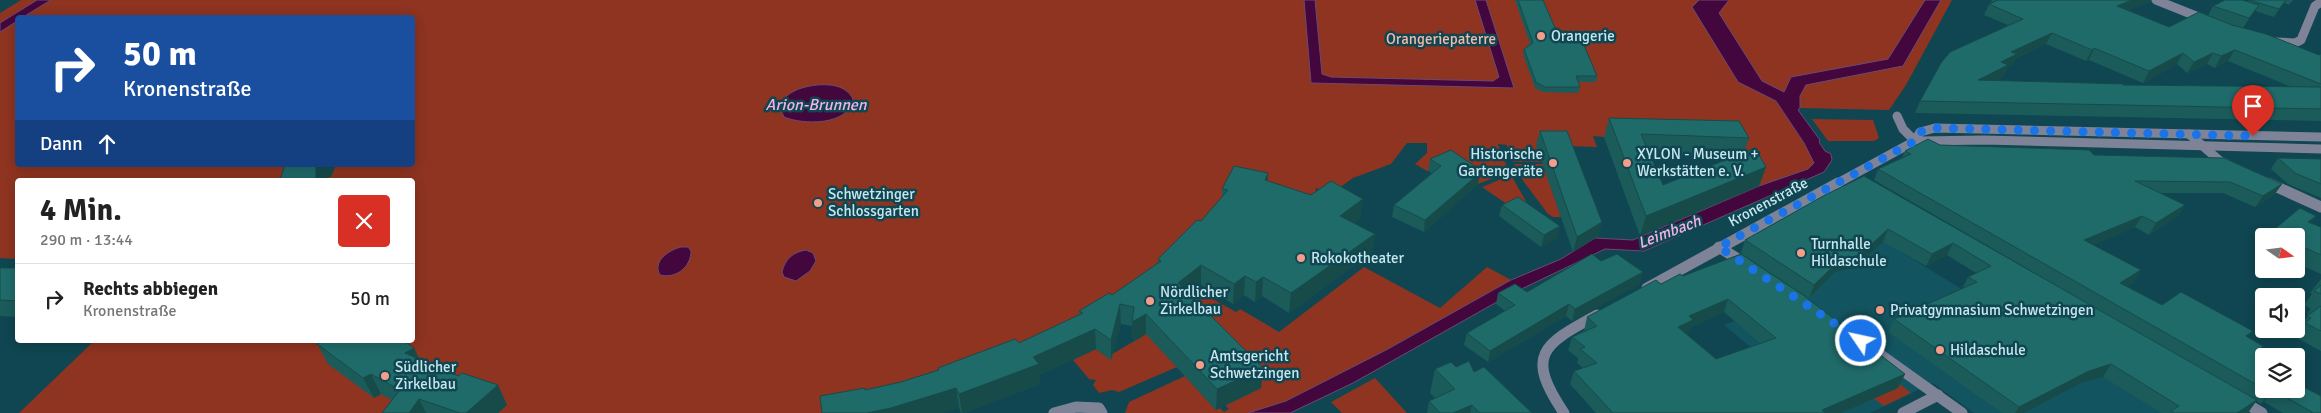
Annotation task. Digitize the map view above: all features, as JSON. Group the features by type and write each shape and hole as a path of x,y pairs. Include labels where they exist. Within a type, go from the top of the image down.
{"street":[{"path":"2156,0 2215,24"},
{"path":"2271,42 2285,44 2301,40 2315,6 2321,2"},
{"path":"1897,116 1902,129 1915,141 2200,145 2321,149"},
{"name":"Kronenstraße","path":"1638,292 1719,247 1855,178 1915,141 1920,132 1935,128 2321,137"},
{"path":"2189,134 2220,161 2236,168"},
{"path":"2260,180 2321,206"},
{"path":"1719,247 1754,270"},
{"path":"1564,413 1553,398 1541,375 1542,354 1557,337 1606,310"},
{"path":"1853,335 1962,413"},
{"path":"2228,393 2262,413"},
{"path":"1903,413 1938,395"},
{"path":"1054,413 1083,405 1099,408 1102,413"}],"shaded area":[{"name":"Privatgymnasium Schwetzingen","path":"1824,205 2161,413 1974,413 1933,383 1870,413 1830,413 1724,325 1770,308 1737,256"}],"green space":[{"name":"Schwetzinger Schlossgarten","path":"21,0 1952,0 1906,85 1889,110 1800,108 1800,96 1771,98 1780,105 1813,158 1814,163 1808,169 1759,186 1738,149 1593,136 1597,147 1537,145 1542,162 1513,162 1507,145 1498,144 1509,172 1478,184 1450,161 1427,171 1415,164 1427,153 1427,143 1407,143 1391,164 1353,178 1332,193 1316,188 1315,198 1221,207 1112,314 843,413 19,413 92,343 415,343 415,178 15,178 15,259 0,258 0,13"},
{"path":"1812,119 1873,120 1879,138 1874,141 1828,141"},
{"path":"1514,164 1543,164 1561,217 1553,217 1548,214 1524,182"},
{"path":"1511,175 1527,203 1514,209 1482,187"},
{"path":"1364,267 1440,308 1487,267 1511,280 1306,391 1284,402 1248,413 1125,413 1129,402 1185,376 1216,410 1220,408 1224,412 1229,409 1225,405 1261,388 1177,367 1119,392 1112,390 1099,393 1093,385 1096,380 1089,379 1073,360 1096,349 1107,357 1143,336 1132,326 1194,290 1236,312 1240,309 1279,332"},
{"path":"1856,349 1911,393 1884,406 1873,398"},
{"path":"1375,378 1407,413 1342,413 1331,402"}],"water":[{"path":"37,0 51,0 26,15 15,15 15,22 0,32 0,23"},
{"path":"1304,0 1315,0 1322,74 1331,77 1493,81 1499,77 1475,0 1486,0 1514,88 1311,83"},
{"name":"Leimbach","path":"1699,0 1729,0 1719,13 1762,81 1784,92 1791,77 1888,59 1925,0 1941,0 1903,66 1806,85 1800,96 1800,108 1798,110 1820,140 1819,142 1825,151 1831,154 1832,160 1824,172 1644,251 1605,249 1511,294 1353,383 1290,413 1248,413 1286,401 1388,349 1511,280 1561,259 1595,238 1633,240 1759,186 1808,169 1814,163 1804,143 1776,101 1738,82 1692,7"},
{"name":"Arion-Brunnen","path":"817,85 832,85 842,88 853,99 850,108 834,119 824,121 792,120 784,117 779,106 790,93"},
{"path":"681,247 688,247 691,251 685,267 672,275 660,275 658,265 663,257 667,253"},
{"path":"806,250 813,253 816,261 810,271 796,281 784,277 782,272 787,260 793,254"}],"building":[{"name":"Orangerie","path":"1518,0 1543,0 1561,42 1583,43 1597,76 1576,76 1580,87 1545,87 1536,82 1524,49 1533,43"},
{"path":"1998,0 2132,0 2117,6 2169,27 2199,12 2232,25 2266,34 2319,55 2321,54 2321,84 2235,50 2221,56 2213,53 2194,62 2183,53 2149,71 2052,33 2011,52 2017,54 2001,62 2008,65 1978,80 2125,84 2123,85 2321,87 2321,109 1920,101 1941,63 1950,52 2023,19 1989,4"},
{"path":"2225,0 2242,0 2259,5 2249,18 2213,6"},
{"path":"2249,0 2286,0 2279,9"},
{"path":"1609,118 1739,121 1749,138 1641,134 1663,185 1755,148 1766,167 1646,216"},
{"path":"1540,131 1567,131 1602,222 1577,237"},
{"path":"1928,139 1940,145 2089,150 2094,155 2224,158 2282,184 2263,196 2230,182 2135,181 2185,205 2156,223 2142,216 2084,240 2141,270 2120,283 2162,305 2181,292 2253,331 2246,336 2263,346 2262,348 2255,348 2255,384 1878,169 1911,154 1905,151"},
{"path":"1451,150 1479,169 1476,170 1480,173 1425,220 1394,205 1441,166 1430,159"},
{"path":"2278,158 2321,159 2321,184 2295,173"},
{"path":"1234,166 1268,173 1265,180 1311,195 1331,181 1363,199 1340,216 1375,234 1291,293 1263,277 1256,282 1245,276 1234,284 1201,265 1178,283 1263,368 1217,389 1146,314 1132,322 1134,307 1120,304 1111,340 1095,329 1033,357 1039,364 959,394 956,388 891,408 867,413 822,413 820,396 865,388 865,390 901,382 939,370 938,368 1015,339 1019,343 1083,313 1079,311 1109,293 1112,295 1161,261 1158,259 1197,220 1201,221 1228,190 1222,189"},
{"path":"284,167 316,167 316,178 281,178"},
{"path":"1864,176 2257,400 2237,413 2174,413 2171,411 2179,406 2111,364 2089,371 2019,407 1894,319 1977,282 1968,277 1991,266 1953,243 1932,254 1888,229 1860,255 1840,260 1814,285 1745,240 1825,195"},
{"path":"1518,197 1560,226 1544,235 1502,205"},
{"path":"2300,208 2316,216 2308,222 2321,227 2321,255 2305,248 2305,228 2276,228"},
{"path":"1592,254 1601,261 1617,254 1643,272 1575,309 1569,304 1490,351 1467,333 1515,305 1498,293 1515,284 1527,292"},
{"path":"1741,254 1803,295 1905,374 1822,410 1825,413 1613,413 1574,371 1597,363 1580,349 1585,347 1572,337 1597,326 1587,317 1656,280 1661,284 1680,274 1683,276","holes":["1728,299 1776,338 1716,359 1678,327 1693,320 1689,316"]},
{"path":"0,268 15,268 15,301 0,300"},
{"path":"2321,285 2321,294 2314,291"},
{"path":"2321,306 2321,331 2305,323 2311,318 2307,316"},
{"name":"Südlicher Zirkelbau","path":"407,343 414,348 405,353 458,376 462,373 498,385 466,413 460,413 419,399 409,413 382,413 400,390 371,374 363,378 317,344"},
{"path":"1469,361 1474,372 1484,367 1532,413 1480,413 1472,405 1453,413 1440,413 1429,401 1455,389 1435,369 1451,362 1456,367"},
{"path":"2305,388 2321,396 2321,413 2312,412 2287,398 2305,398"}],"place":[{"name":"Orangerie","path":"1541,36"},
{"name":"Historische Gartengeräte","path":"1553,163"},
{"name":"XYLON - Museum + Werkstätten e. V.","path":"1627,163"},
{"name":"Schwetzinger Schlossgarten","path":"818,203"},
{"name":"Turnhalle Hildaschule","path":"1801,253"},
{"name":"Rokokotheater","path":"1301,258"},
{"name":"Nördlicher Zirkelbau","path":"1150,301"},
{"name":"Privatgymnasium Schwetzingen","path":"1880,310"},
{"name":"Hildaschule","path":"1940,350"},
{"name":"Amtsgericht Schwetzingen","path":"1200,365"},
{"name":"Südlicher Zirkelbau","path":"385,376"}],"route":[{"path":"1861,341 1719,247 1915,141 1920,132 1935,128 2253,136"}],"park label":[{"name":"Orangeriepaterre","path":"1441,39"}]}
